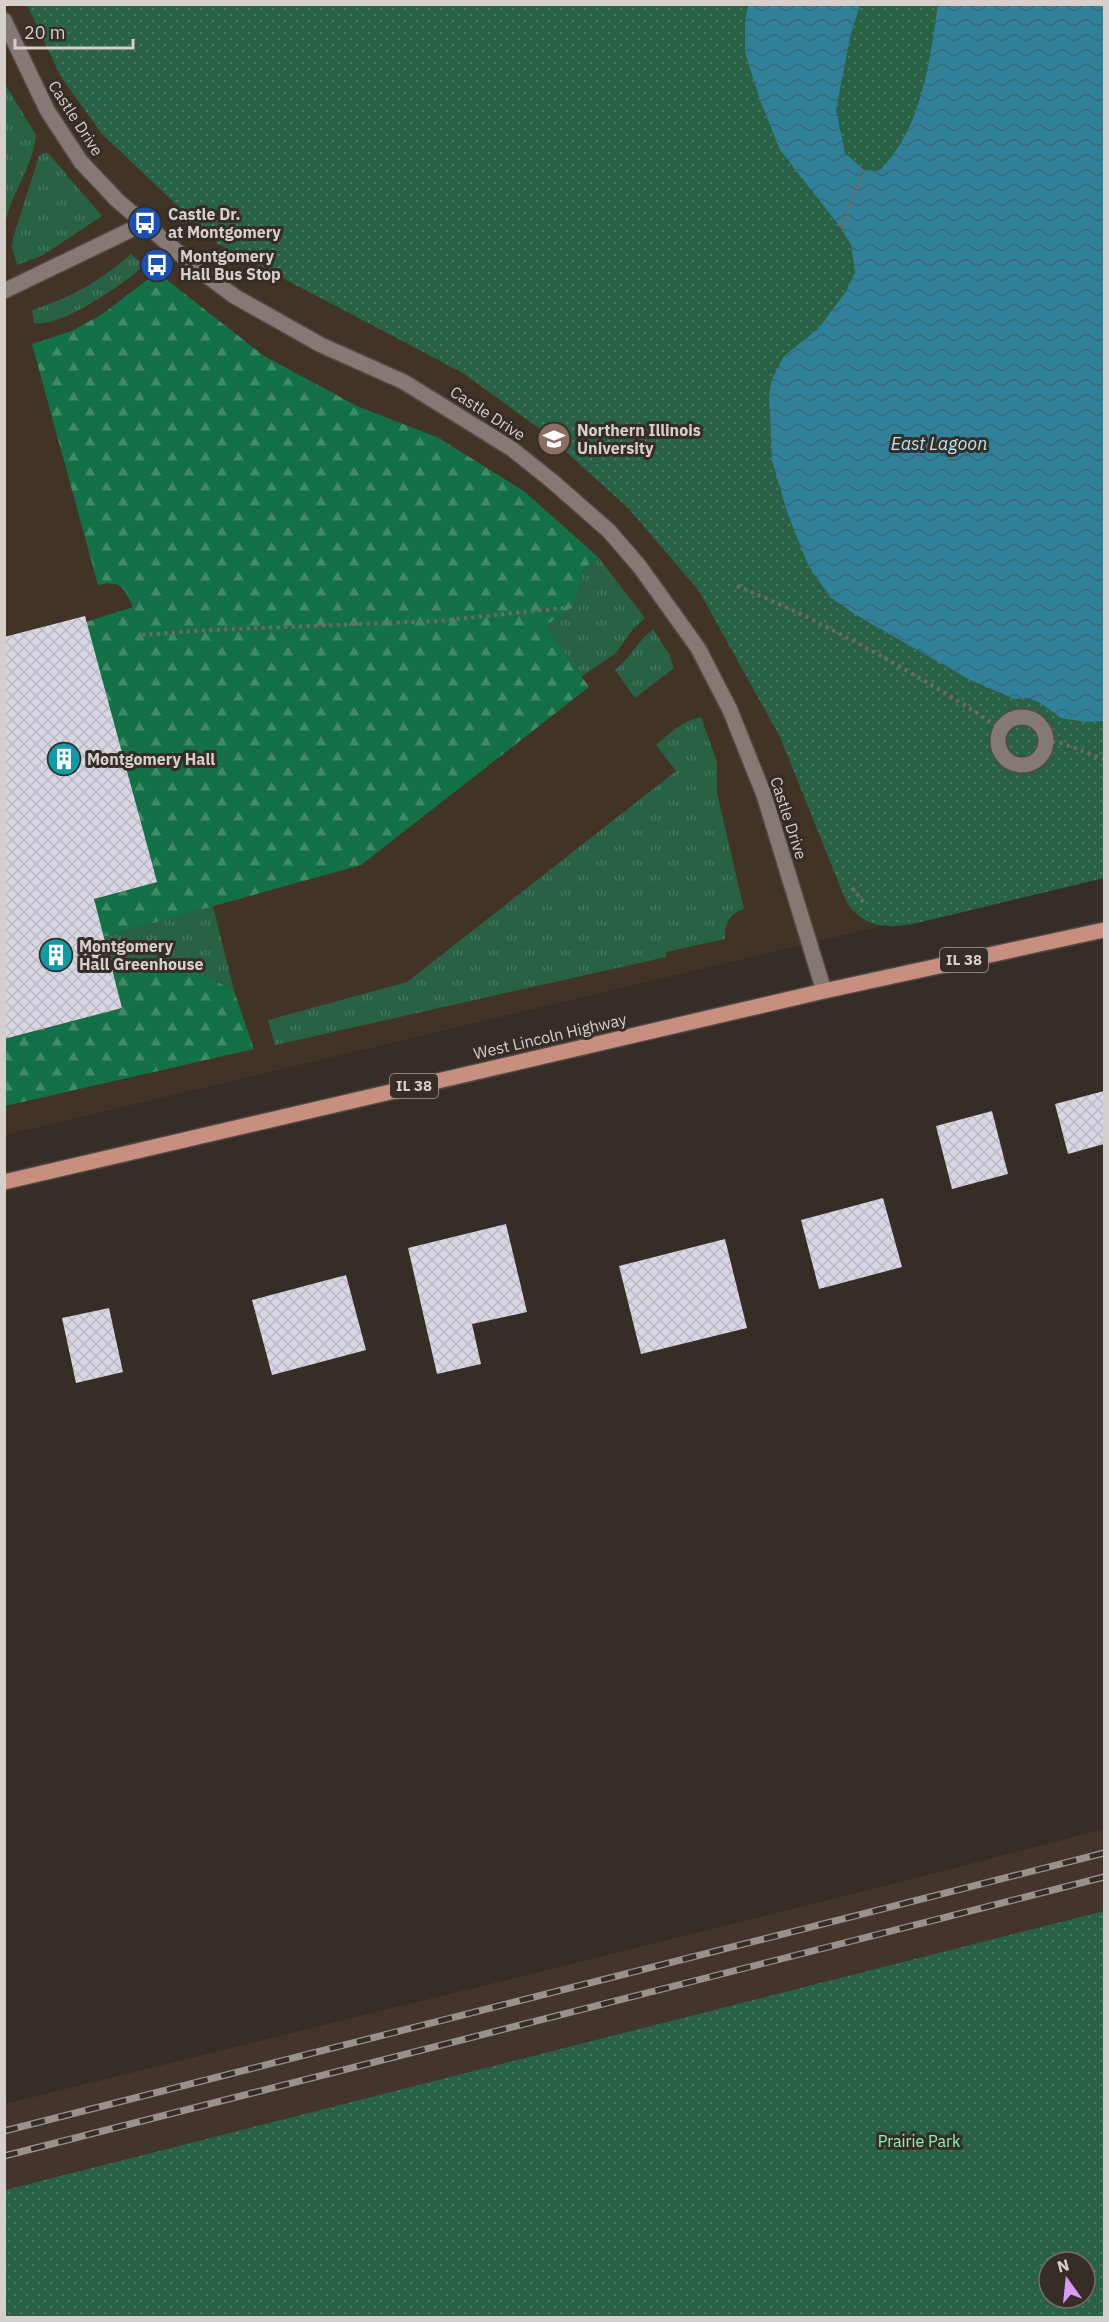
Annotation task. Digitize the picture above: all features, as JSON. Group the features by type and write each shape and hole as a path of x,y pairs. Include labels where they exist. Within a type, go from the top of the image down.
{"main road":[{"name":"West Lincoln Highway","path":"4,1182 824,991 1104,930"}],"street":[{"name":"Castle Drive","path":"4,20 47,110 81,162 117,201 194,266 234,296 321,345 404,382 512,449 609,531 640,567 698,648 730,710 764,795 824,991"},
{"path":"4,291 145,223"},
{"path":"1002,729 999,745 1006,759 1013,763 1029,764 1036,761 1045,749 1046,741"}],"path":[{"path":"842,228 864,170"},
{"path":"737,586 776,602 861,645 940,689 1002,729 1011,719 1027,718 1041,726 1046,741 1061,743 1104,759"},
{"path":"142,635 221,629 438,621 572,608"},
{"path":"852,888 864,903"}],"shaded area":[{"name":"Northern Illinois University","path":"4,5 1104,5 1104,873 5,1135"},
{"path":"1104,1829 1104,1911 5,2190 5,2104 885,1886"}],"green space":[{"path":"27,5 1104,5 1104,878 913,924 884,926 859,916 846,901 780,737 699,591 628,508 544,432 463,373 218,244 102,134 61,77"},
{"path":"5,84 36,135 31,158 5,224"},
{"path":"48,153 102,216 43,255 17,265 12,247 13,238 39,156"},
{"path":"131,254 144,265 108,293 59,319 34,323 32,310 84,288"},
{"path":"157,272 264,356 357,406 439,438 525,492 598,557 584,569 572,607 545,626 589,687 361,865 103,937 94,899 86,622 133,607 121,587 112,584 98,585 32,344 72,331 104,313"},
{"path":"598,557 645,618 633,629 616,653 581,677 544,626 571,607 584,569"},
{"path":"653,629 669,654 674,668 635,698 615,670"},
{"path":"701,717 717,762 717,793 744,909 731,916 726,928 725,939 666,952 666,957 275,1045 268,1020 407,982 676,771 656,745 682,724"},
{"path":"213,906 234,991 175,959 112,973 103,937"},
{"path":"175,959 234,991 254,1049 5,1106 5,1039 122,1008 112,973"},
{"name":"Prairie Park","path":"1104,1911 1104,2317 5,2317 5,2190"}],"water":[{"name":"East Lagoon","path":"748,5 860,5 851,33 836,110 845,153 864,170 879,171 894,154 906,135 915,114 927,71 938,5 1104,5 1104,721 1086,722 1061,718 1039,702 1027,698 1015,699 970,680 856,615 830,597 808,565 787,512 772,460 769,395 772,379 784,356 818,329 845,293 855,272 851,245 841,228 780,150 760,100 745,52 745,22"}],"building":[{"name":"Montgomery Hall","path":"85,616 157,882 94,899 122,1008 4,1039 4,637"},
{"path":"1104,1091 1104,1144 1068,1154 1055,1104"},
{"path":"992,1111 1008,1174 952,1189 936,1126"},
{"path":"883,1198 902,1267 819,1289 801,1220"},
{"path":"506,1224 527,1312 472,1324 481,1364 437,1374 408,1248"},
{"path":"725,1239 747,1328 641,1354 619,1266"},
{"path":"346,1275 366,1350 272,1375 252,1300"},
{"path":"109,1308 123,1372 76,1383 62,1318"}],"railway":[{"path":"4,2131 1104,1853"},
{"path":"4,2156 1104,1877"}],"place":[{"name":"Castle Dr. at Montgomery","path":"145,223"},
{"name":"Montgomery Hall Bus Stop","path":"157,265"},
{"name":"Northern Illinois University","path":"554,439"},
{"name":"Montgomery Hall","path":"64,759"},
{"name":"Montgomery Hall Greenhouse","path":"56,955"}]}
